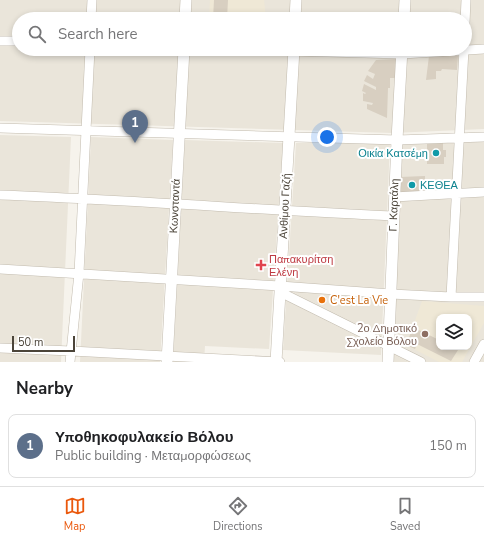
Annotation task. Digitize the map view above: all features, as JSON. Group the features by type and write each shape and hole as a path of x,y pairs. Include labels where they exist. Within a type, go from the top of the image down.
{"street":[{"path":"91,12 92,0"},
{"path":"185,12 186,0"},
{"path":"295,12 296,0"},
{"path":"404,12 405,0"},
{"path":"465,12 466,0"},
{"path":"0,40 12,41"},
{"path":"472,50 484,49"},
{"path":"70,362 79,274 90,56"},
{"name":"Κωνσταντά","path":"167,359 184,56"},
{"name":"Ανθίμου Γαζή","path":"276,362 294,56"},
{"name":"Γ. Καρτάλη","path":"388,362 396,140 402,56"},
{"path":"451,297 464,56"},
{"path":"0,128 396,140 484,137"},
{"path":"394,197 484,192"},
{"path":"0,195 83,198 285,211 393,216"},
{"path":"0,269 171,280 280,289 451,297 484,297"},
{"path":"280,289 421,362"},
{"path":"474,362 484,344"},
{"path":"0,348 71,351 167,359 280,362"}],"shaded area":[{"path":"0,0 484,0 484,129 392,133 0,121"},
{"path":"210,0 264,0 265,12 209,12"},
{"path":"0,135 71,137 61,362 0,362"},
{"path":"91,137 173,140 160,362 80,362"},
{"path":"484,138 484,362 393,362 400,142"},
{"path":"185,140 283,143 269,349 205,346 204,362 173,362"},
{"path":"296,143 390,143 381,355 283,350"},
{"name":"2ο Δημοτικό Σχολείο Βόλου","path":"422,301 484,306 484,323 472,344 472,314 436,314 436,350 469,350 462,362 439,362 406,345"}],"building":[{"path":"214,0 228,0 227,12 213,12"},
{"path":"429,56 458,56 457,70 442,69 441,71 436,71 436,79 426,80"},
{"path":"396,59 395,78 390,78 390,88 388,88 387,118 367,109 367,104 372,105 373,103 363,101 363,93 366,93 362,91 364,84 376,90 376,87 364,81 367,75 373,79 375,74 368,71 376,60"},
{"name":"Οικία Κατσέμη","path":"443,143 443,150 446,150 444,164 427,164 427,144"},
{"name":"ΚΕΘΕΑ","path":"425,176 425,193 400,194 400,177"},
{"path":"413,327 436,338 436,350 458,350 451,361 417,344 415,349 406,345"}],"place":[{"name":"Υποθηκοφυλακείο Βόλου","path":"135,143"},
{"name":"Οικία Κατσέμη","path":"436,153"},
{"name":"ΚΕΘΕΑ","path":"412,185"},
{"name":"Παπακυρίτση Ελένη","path":"261,265"},
{"name":"C'est La Vie","path":"322,300"},
{"name":"2ο Δημοτικό Σχολείο Βόλου","path":"425,334"}]}
